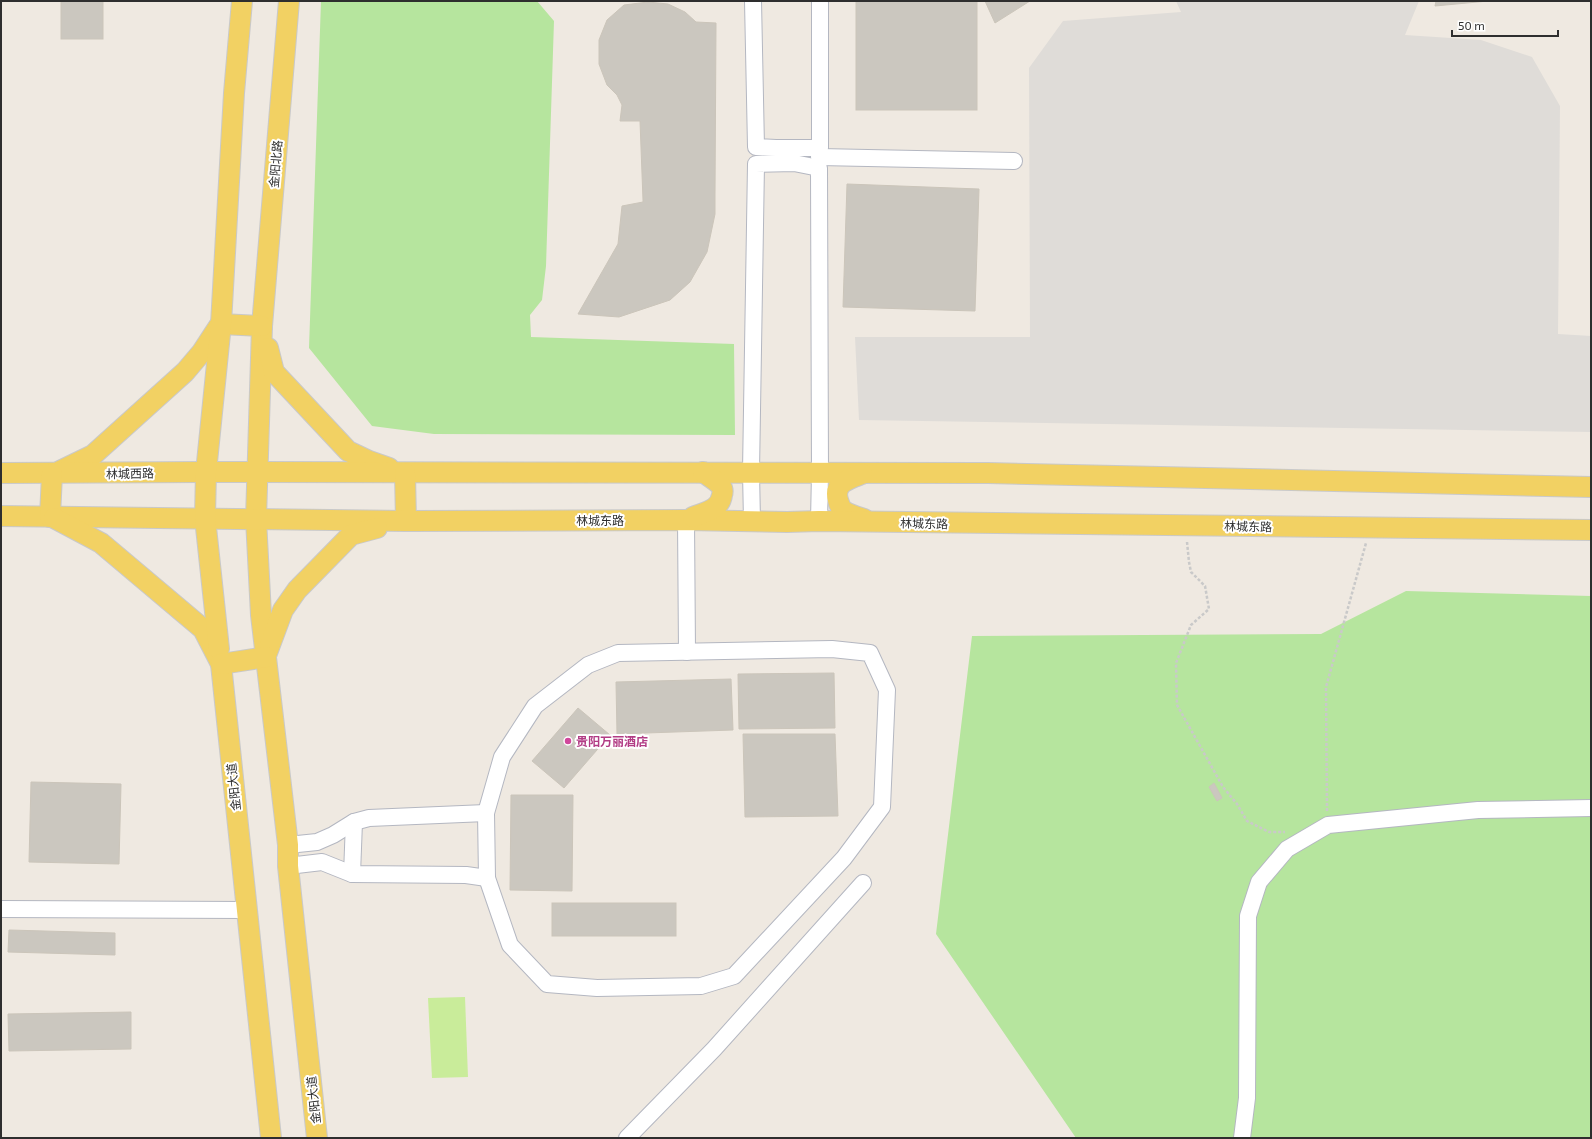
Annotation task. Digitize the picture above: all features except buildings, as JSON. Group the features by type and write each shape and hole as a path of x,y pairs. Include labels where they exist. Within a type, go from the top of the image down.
{"main road":[{"path":"242,1 234,94 221,324 206,472 205,518 221,664 266,657 283,610 297,590 351,535 406,522 405,473"},
{"name":"金阳北路","path":"258,473 262,326 289,1"},
{"path":"221,324 262,326 274,372 348,451 369,461 405,473"},
{"path":"50,516 52,474 93,455 185,372 202,352 221,324"},
{"path":"686,520 713,510 720,502 722,490 720,485 703,472"},
{"path":"258,473 751,472 1004,474 1591,487"},
{"name":"林城西路","path":"1,473 258,473"},
{"name":"金阳大道","path":"258,473 256,519 261,615 288,845 288,866 317,1138"},
{"path":"866,473 844,481 839,486 837,496 839,505 843,511 871,522"},
{"path":"1,516 256,519"},
{"name":"金阳大道","path":"50,516 101,543 204,629 221,664 271,1138"},
{"name":"林城东路","path":"256,519 406,522 686,520 752,522 819,521 1591,530"}],"street":[{"path":"752,522 751,472 756,164 753,1"},
{"path":"819,521 820,1"},
{"path":"756,147 776,148 819,158"},
{"path":"756,164 794,162 819,158 1014,161"},
{"path":"686,520 687,652"},
{"path":"832,649 870,653 887,690 882,807 844,858 734,976 701,986 597,988 547,984 510,945 487,878 486,813 502,757 535,706 588,665 618,653 687,652 832,649"},
{"path":"1242,1138 1247,1098 1248,916 1259,882 1287,849 1328,825 1478,810 1591,808"},
{"path":"288,845 317,842 333,835 354,822 369,818 486,813"},
{"path":"352,874 354,822"},
{"path":"288,866 322,862 352,874 466,875 487,878"},
{"path":"626,1138 714,1049 863,883"},
{"path":"1,909 246,910"}],"path":[{"path":"1186,526 1189,562 1192,572 1205,586 1209,609 1192,625 1176,663 1177,705 1223,787 1237,804 1246,821 1269,832 1289,832"},
{"path":"1328,825 1326,687 1370,528"}],"green space":[{"path":"321,1 537,1 554,21 546,266 542,300 530,315 531,337 734,344 735,435 434,434 372,426 309,348"},
{"path":"1406,591 1591,596 1591,1138 1076,1138 936,934 972,636 1321,634"},
{"path":"465,997 468,1077 432,1078 428,998"}],"shaded area":[{"path":"1176,1 1419,1 1405,35 1481,40 1532,57 1560,106 1558,334 1591,336 1591,432 859,420 855,337 1030,337 1029,68 1063,21 1181,12"}],"place":[{"name":"贵阳万丽酒店","path":"568,741"}]}
